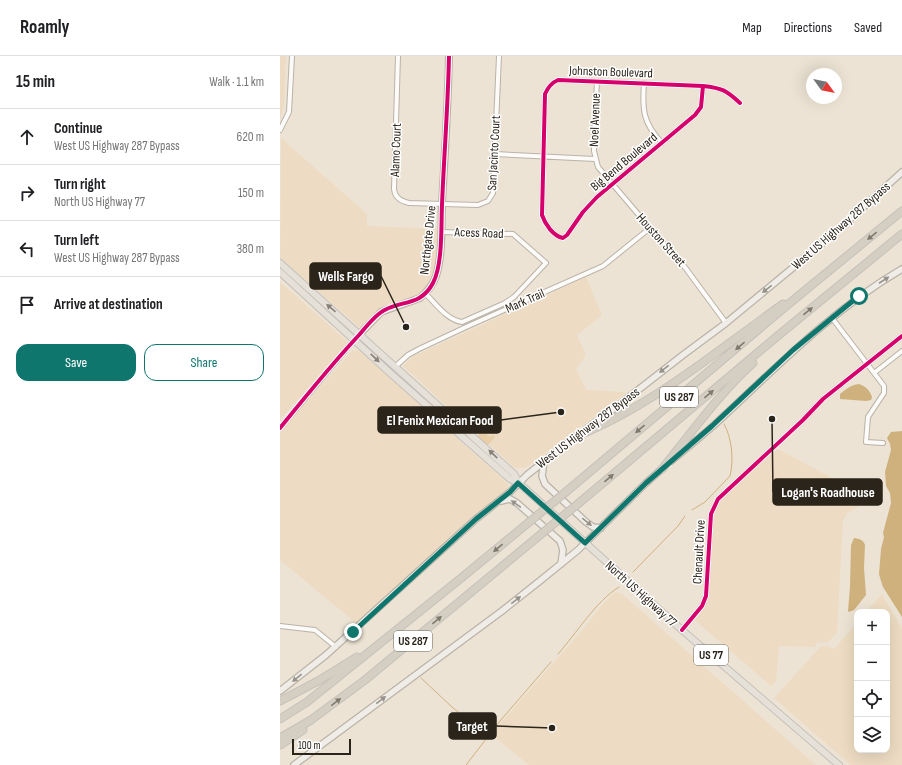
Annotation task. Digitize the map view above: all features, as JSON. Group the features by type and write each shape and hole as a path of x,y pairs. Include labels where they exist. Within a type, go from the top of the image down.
{"highway":[{"name":"US 287","path":"280,719 307,702 528,523 791,302 902,211"},
{"name":"US 287","path":"280,738 319,714 371,675 580,503 786,329 902,234"},
{"path":"577,436 593,430 642,403 784,304 791,302"},
{"path":"662,469 741,374 776,341 786,329"},
{"path":"280,701 318,681 380,643"},
{"path":"280,745 310,724 319,714"}],"main road":[{"name":"Northgate Drive","path":"354,340 381,312 414,301 425,293 433,283 436,274 441,232 448,108 449,56"},
{"name":"West US Highway 287 Bypass","path":"280,691 336,647 476,519 499,502 518,483 544,461 615,408 683,354 726,323 836,232 902,172"},
{"name":"North US Highway 77","path":"280,263 514,474 518,483"},
{"path":"294,765 502,611 561,564 601,528 646,483 712,426 793,350 859,296 902,269"},
{"name":"North US Highway 77","path":"280,272 510,479 518,483 682,630 839,765"},
{"path":"415,395 421,390"},
{"path":"544,461 542,476 545,484 586,522 593,527 601,528"},
{"path":"499,502 507,499 514,501 560,541 563,550 561,564"}],"street":[{"path":"280,130 289,112 292,56"},
{"name":"Alamo Court","path":"398,56 395,193 398,198 404,202 442,204"},
{"name":"San Jacinto Court","path":"442,204 478,206 488,201 493,192 498,56"},
{"name":"Johnston Boulevard","path":"543,156 545,94 550,84 558,80 715,87 728,92 740,103"},
{"name":"Noel Avenue","path":"595,159 594,134 597,82"},
{"path":"644,83 643,105 648,124 662,143"},
{"name":"Big Bend Boulevard","path":"543,156 542,215 545,224 563,238 567,235 583,212 597,197 696,115 701,107 703,86"},
{"path":"495,154 595,159"},
{"name":"Houston Street","path":"595,159 598,167 612,184 684,266 726,323"},
{"name":"Mark Trail","path":"396,366 408,355 419,349 603,266 650,228"},
{"name":"Acess Road","path":"425,293 454,321 462,322 514,297 546,263 514,234 441,232"},
{"path":"832,318 884,386 885,390 882,396 868,417 866,442 883,443"},
{"name":"Chenault Drive","path":"682,630 700,608 706,596 711,514 718,499 803,420 823,398 902,336"},
{"name":"Northgate Drive","path":"280,428 354,340"},
{"path":"874,372 902,351"},
{"path":"280,626 315,630 336,647"}],"shaded area":[{"path":"280,56 286,56 284,104 280,119"},
{"path":"281,138 367,214 367,226 438,229 437,261 435,271 432,279 421,292 415,297 380,308 360,328 280,258"},
{"path":"586,277 602,315 577,335 586,355 576,369 586,390 626,393 530,465 524,468 515,468 403,366 414,356"},
{"path":"280,282 347,341 348,345 280,419"},
{"path":"359,350 508,484 509,489 357,624 280,560 280,431 352,351"},
{"path":"859,384 866,387 869,391 872,397 871,400 840,399 840,394 842,392 851,386"},
{"path":"486,427 487,428 484,432 490,437 493,435 495,437 488,445 485,445 479,439 478,435"},
{"path":"902,431 902,617 883,587 879,574 881,549 884,537 883,533 891,503 890,493 886,486 885,472 891,450 887,438 891,432"},
{"path":"778,449 864,495 858,507 847,513 843,521 837,633 828,642 816,643 816,647 779,646 776,681 771,686 690,616 704,597 707,525 714,516 720,499 766,457"},
{"path":"854,538 862,540 865,545 864,568 866,595 854,610 849,612 848,611 851,545"},
{"path":"615,592 622,594 816,765 529,765 491,734 585,627 602,605"},
{"path":"882,594 902,629 902,765 851,765 774,698 821,646 834,649 854,626 854,753 890,753 890,609 869,609"}],"waterway":[{"path":"692,510 705,502 730,476 732,449 724,424"},
{"path":"633,572 678,526 685,516"},
{"path":"558,654 594,609 619,587"},
{"path":"466,765 500,721 551,662"},
{"path":"421,678 452,707 488,736"}],"cycle path":[{"path":"280,428 374,318 387,309 415,300 422,296 428,291 433,283 438,266 441,244 449,56"},
{"path":"703,86 701,107 695,115 597,197 583,212 567,235 563,238 559,237 547,226 542,215 545,94 553,82 558,80 703,86 723,90 740,103"},
{"path":"682,630 702,606 706,596 711,514 718,499 803,420 823,399 902,336"}],"place":[{"name":"Wells Fargo","path":"406,327"},
{"name":"El Fenix Mexican Food","path":"561,412"},
{"name":"Logan's Roadhouse","path":"772,419"},
{"name":"Target","path":"552,728"}],"route":[{"path":"353,632 414,574 476,519 499,502 518,483 585,543 646,483 712,426 793,350 859,296"}]}
